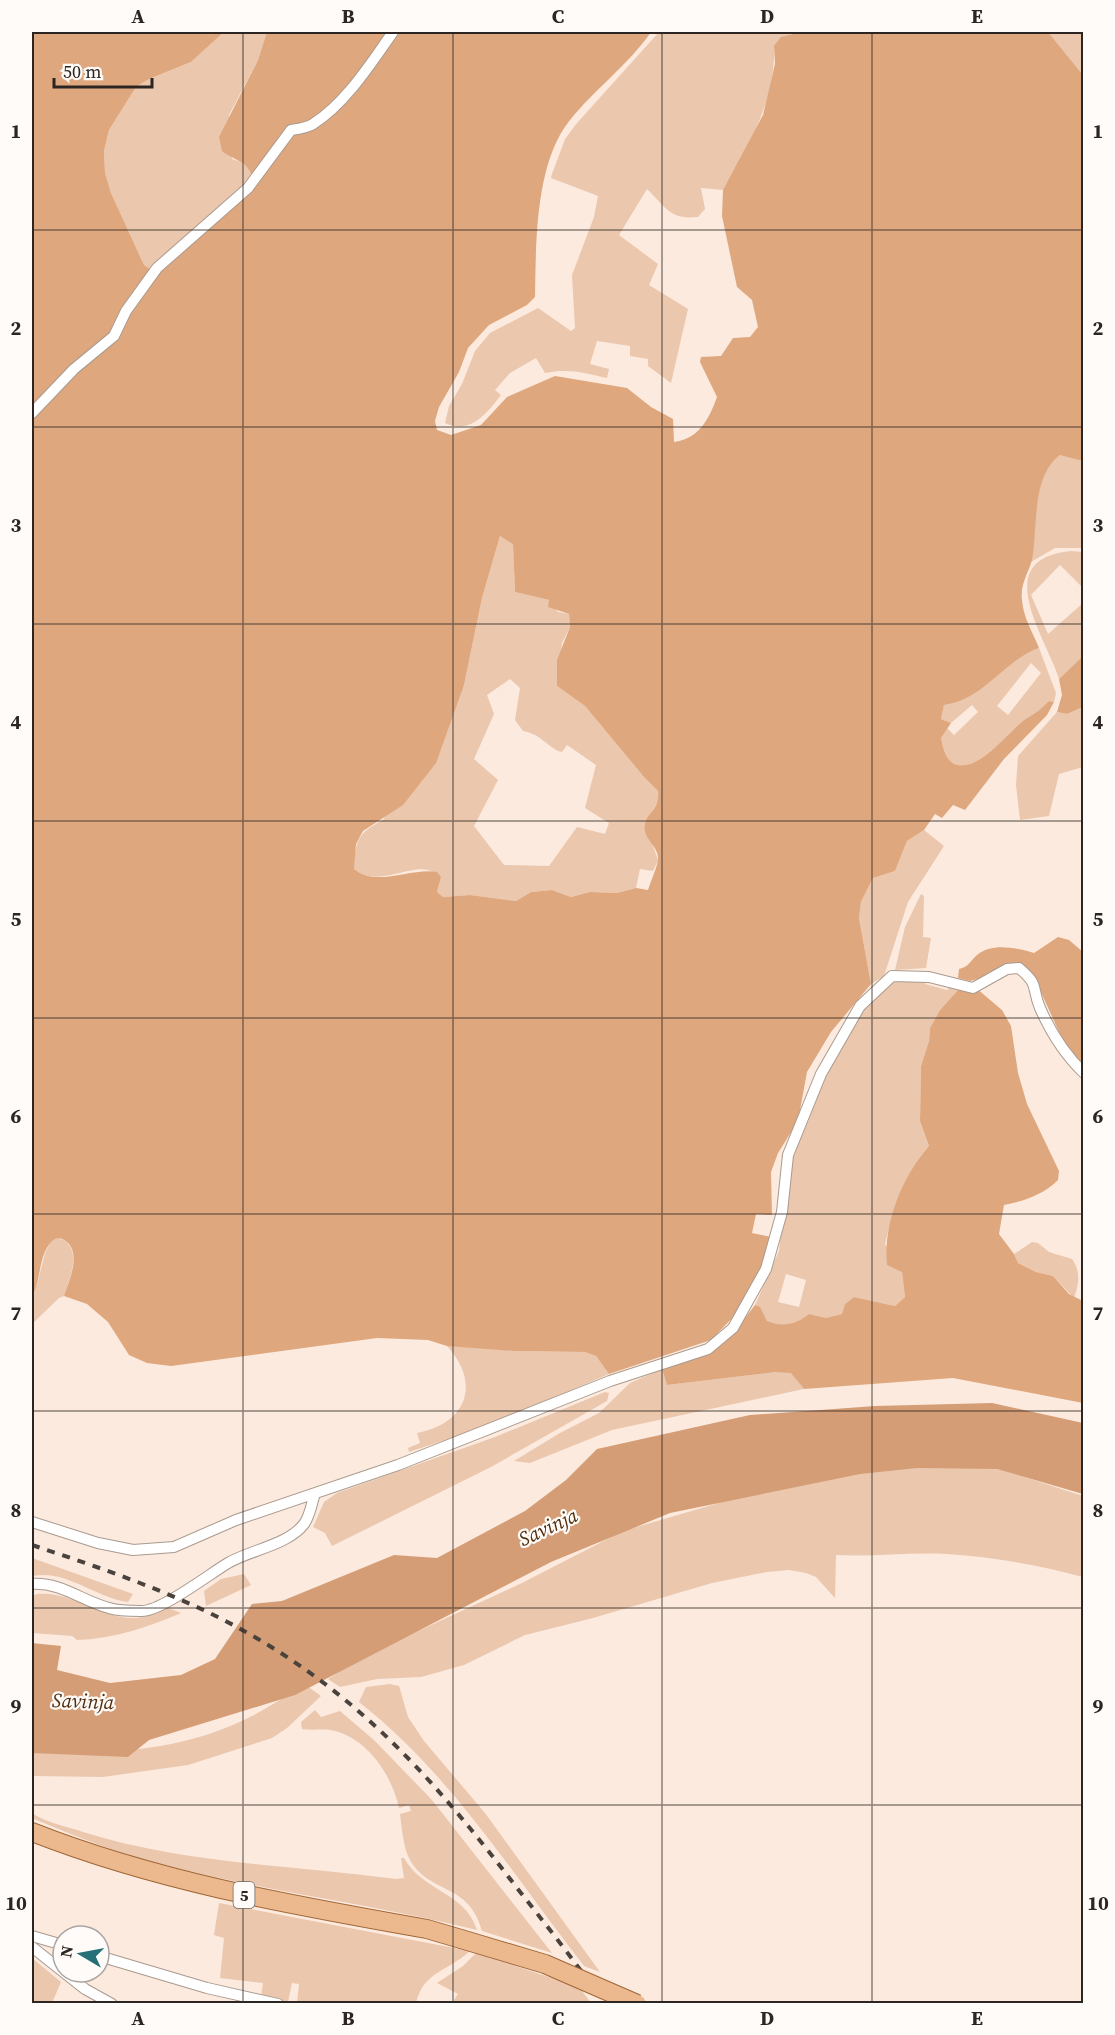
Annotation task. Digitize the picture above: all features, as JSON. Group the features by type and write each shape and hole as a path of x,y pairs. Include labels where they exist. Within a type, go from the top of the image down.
{"main road":[{"name":"5","path":"32,1832 118,1864 188,1883 427,1929 545,1964 637,2004"}],"street":[{"path":"32,413 74,369 114,336 126,311 157,268 248,188 291,130 312,125 332,107 372,62 393,32"},
{"path":"32,1522 98,1543 133,1550 174,1547 236,1521 398,1465 610,1380 708,1348 733,1328 766,1269 782,1212 788,1155 821,1074 860,1006 892,976 929,976 973,988 1007,969 1019,968 1034,980 1039,1005 1060,1048 1083,1073"},
{"path":"32,1584 43,1583 75,1592 109,1608 144,1612 162,1607 245,1553 282,1540 305,1523 315,1493"},
{"path":"32,1936 51,1942"},
{"path":"32,1947 85,1989 112,2004"},
{"path":"111,1960 207,1988 278,2004"}],"shaded area":[{"path":"32,32 224,32 191,62 149,79 136,87 109,130 104,151 105,173 111,193 144,265 150,269 252,179 245,165 222,151 219,137 258,60 267,32 651,32 633,55 570,120 558,138 550,158 540,204 535,297 527,305 489,325 468,348 459,372 439,407 435,421 437,430 451,435 481,425 507,397 555,376 627,388 651,407 673,419 674,442 690,437 702,427 717,397 700,362 701,357 721,356 733,338 750,337 758,327 752,300 737,287 722,216 723,190 763,115 775,64 774,46 781,37 801,32 1048,32 1083,75 1083,461 1060,455 1051,464 1040,489 1032,560 1023,584 1022,594 1024,613 1039,648 1026,654 971,696 944,705 941,719 951,723 941,738 946,754 954,764 958,765 967,765 977,761 1049,701 1054,702 1047,715 1004,759 965,810 953,805 942,818 935,814 924,830 907,841 895,871 873,878 861,902 859,918 871,984 831,1032 807,1072 798,1121 778,1153 771,1172 772,1215 756,1214 752,1233 771,1237 766,1260 738,1312 711,1340 609,1374 596,1356 585,1352 514,1351 447,1346 428,1340 377,1338 171,1366 147,1363 129,1355 108,1322 87,1304 64,1296 74,1259 70,1245 62,1239 52,1241 45,1252 37,1284 32,1293","holes":["500,536 513,544 515,592 549,600 548,607 569,614 570,627 557,660 557,686 585,706 658,791 656,806 645,824 646,834 658,854 648,890 636,888 617,893 590,892 571,897 552,890 531,892 516,901 470,895 443,897 437,892 441,877 437,872 373,877 354,869 356,844 363,831 403,805 436,763 464,685 482,598"]},
{"path":"224,32 267,32 258,60 229,115 232,159 246,165 252,179 150,269 144,265 111,193 105,173 104,151 109,130 136,87 149,79 191,62"},
{"path":"659,32 800,32 793,33 774,46 771,85 766,103 751,139 723,190 701,188 705,209 698,217 688,217 669,211 647,189 619,235 658,264 649,285 688,309 671,383 648,366 648,359 630,356 630,346 597,341 590,364 609,369 607,378 569,371 545,373 536,358 510,373 495,390 501,395 478,420 463,426 445,423 449,406 462,384 475,351 490,333 538,308 571,331 575,328 572,275 594,217 598,196 551,178 552,174 565,139 577,123"},
{"path":"1048,32 1081,32 1083,34 1083,75"},
{"path":"1067,454 1083,461 1083,548 1055,548 1031,562 1036,510 1045,470 1052,459"},
{"path":"500,536 513,543 515,592 549,600 558,612 569,614 570,627 562,643 557,686 585,706 658,791 659,800 645,823 658,860 653,871 640,869 636,888 617,893 590,892 571,897 552,890 531,892 516,901 470,895 443,897 437,892 441,877 430,871 420,869 372,876 354,869 355,851 360,838 368,829 383,820 464,685 482,598","holes":["510,679 520,688 515,720 523,731 535,735 558,751 562,752 567,745 596,765 585,808 609,823 605,834 577,827 549,866 504,865 474,826 498,780 474,759 494,714 487,695"]},
{"path":"1071,551 1083,552 1083,588 1060,565 1031,595 1048,634 1083,603 1083,656 1059,679 1035,622 1027,584 1032,568 1046,557"},
{"path":"1039,648 1056,693 1054,702 1049,701 977,761 967,765 954,764 946,754 941,738 947,728 954,735 978,712 972,705 951,723 941,719 944,705 971,696 1026,654","holes":["1031,663 1041,673 1008,715 997,706"]},
{"path":"1083,656 1083,707 1067,714 1057,712 1062,695 1059,679"},
{"path":"1083,707 1083,767 1059,774 1049,816 1020,820 1016,785 1018,756 1057,712 1067,714"},
{"path":"924,830 944,846 908,902 884,976 871,984 859,918 861,902 873,878 895,871 907,841"},
{"path":"921,894 924,896 923,937 931,938 926,968 895,970 905,927"},
{"path":"1058,937 1069,940 1083,952 1083,1071 1060,1034 1034,977 1011,965 1003,965 978,979 970,981 958,978 959,969 990,948 1005,947 1034,953"},
{"path":"912,978 925,979 925,984 947,990 951,986 959,989 940,1010 930,1028 929,1041 921,1066 920,1121 929,1146 913,1168 901,1192 885,1244 902,1272 905,1297 895,1306 854,1297 845,1304 843,1314 826,1318 809,1314 788,1325 777,1326 765,1319 755,1305 779,1251 783,1214 780,1178 809,1120 818,1073 853,1021 881,991 892,983","holes":["786,1274 806,1280 799,1307 778,1302"]},
{"path":"976,988 1002,1010 1011,1026 1018,1073 1027,1104 1059,1171 1058,1180 1046,1190 1004,1205 999,1234 1018,1263 1036,1272 1053,1276 1069,1294 1083,1301 1083,1403 953,1378 804,1389 791,1373 776,1372 667,1385 662,1369 735,1331 755,1305 760,1307 767,1321 784,1324 799,1320 809,1314 826,1318 842,1314 845,1304 854,1297 895,1306 905,1297 902,1272 887,1265 888,1233 896,1201 903,1186 919,1158 929,1146 920,1121 921,1066 929,1041 930,1028 940,1010 959,989"},
{"path":"58,1238 71,1247 72,1272 64,1296 32,1324 32,1293 37,1285 45,1253 52,1240"},
{"path":"1032,1242 1038,1243 1049,1252 1072,1259 1077,1268 1078,1278 1074,1298 1053,1276 1036,1272 1018,1263 1014,1254"},
{"path":"447,1346 514,1351 585,1352 596,1356 609,1374 484,1427 409,1452 408,1448 420,1443 417,1433 447,1421 457,1412 464,1400 466,1388 464,1374 458,1360"},
{"path":"662,1369 667,1385 791,1372 804,1389 612,1430 530,1463 514,1461 599,1413 630,1383"},
{"path":"605,1392 609,1393 607,1401 491,1467 332,1546 325,1533 313,1527 324,1502 337,1493 495,1437"},
{"path":"971,1465 1003,1470 1083,1496 1083,1577 1016,1562 964,1555 836,1555 835,1598 816,1577 806,1573 789,1570 767,1572 712,1583 593,1618 525,1635 464,1665 421,1677 377,1679 340,1687 328,1679 360,1658 522,1583 623,1531 780,1485 837,1472"},
{"path":"32,1558 133,1594 128,1602 103,1595 57,1576 32,1576"},
{"path":"244,1574 251,1585 206,1606 204,1591 221,1579"},
{"path":"37,1594 64,1597 103,1612 129,1618 146,1616 165,1607 181,1613 130,1631 77,1640 72,1636 32,1633 32,1596"},
{"path":"303,1683 321,1696 287,1728 272,1738 188,1765 103,1777 32,1776 32,1750 105,1751 140,1749 175,1743 208,1734 241,1721 272,1705"},
{"path":"390,1684 399,1686 408,1717 424,1741 485,1813 600,1972 584,1966 452,1793 392,1730 359,1702 366,1687"},
{"path":"315,1710 321,1717 340,1711 375,1741 432,1800 552,1953 482,1931 476,1915 468,1904 418,1871 410,1860 402,1832 400,1814 411,1811 409,1805 399,1808 385,1772 358,1742 335,1731 302,1729 301,1722"},
{"path":"32,1813 50,1822 121,1843 238,1862 396,1879 404,1878 401,1858 404,1858 421,1878 463,1907 477,1930 243,1883 148,1861 48,1825 32,1818"},
{"path":"219,1903 470,1951 431,1978 420,1992 416,2003 297,2003 299,1984 292,1983 288,2002 261,1997 263,1983 220,1978 224,1938 214,1935"},
{"path":"476,1953 579,1987 591,2003 452,2003 458,1994 437,1983 463,1966"},
{"path":"32,1958 51,1974 51,1984 60,1984 52,2003 32,2003"}],"water":[{"name":"Savinja","path":"992,1403 1083,1423 1083,1494 997,1469 917,1468 860,1474 670,1513 551,1562 295,1695 149,1740 128,1757 32,1753 32,1643 61,1646 57,1670 110,1683 181,1675 215,1659 252,1604 282,1601 394,1555 437,1558 525,1511 566,1480 597,1449 750,1415 875,1406"}],"railway":[{"path":"32,1545 117,1574 200,1608 253,1636 331,1689 398,1748 459,1815 551,1931 605,2004"}]}
